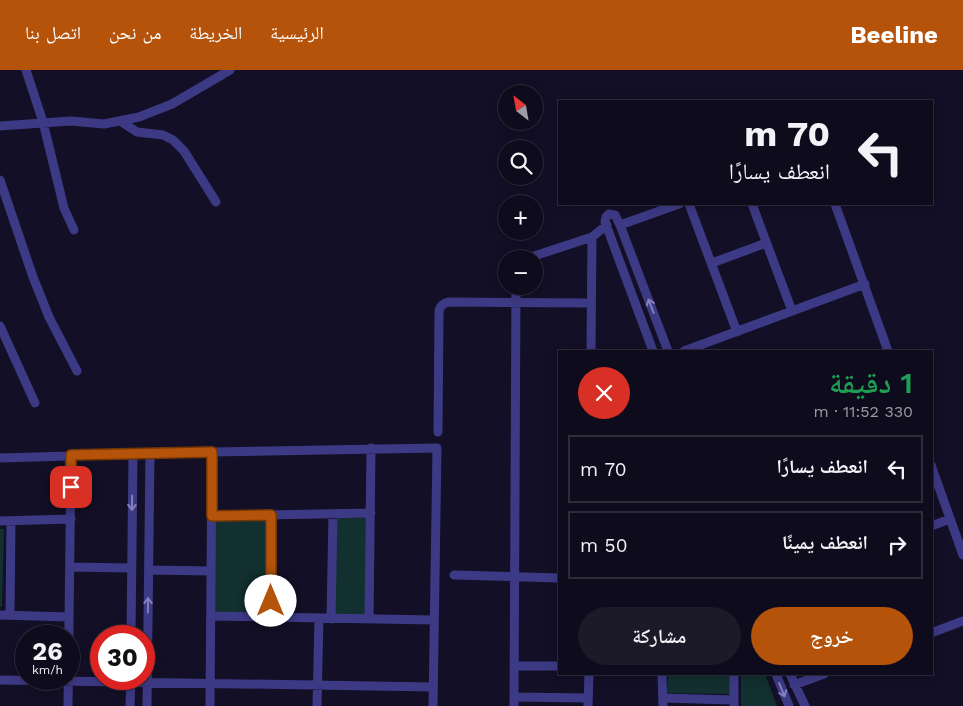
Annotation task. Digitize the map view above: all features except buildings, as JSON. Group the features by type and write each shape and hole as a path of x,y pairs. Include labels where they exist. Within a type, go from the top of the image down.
{"street":[{"path":"26,70 43,122 64,208 74,230"},
{"path":"0,126 72,121 104,124 139,117 172,104 230,70"},
{"path":"120,121 137,132 163,135 173,140 184,151 216,202"},
{"path":"0,182 49,317 77,371"},
{"path":"620,225 676,205"},
{"path":"689,205 736,332"},
{"path":"752,205 792,311"},
{"path":"835,205 888,350"},
{"path":"653,350 607,226 606,217 611,213 615,215 620,225 668,350"},
{"path":"543,253 592,236 607,226"},
{"path":"591,350 592,236"},
{"path":"712,263 766,243"},
{"path":"687,350 865,284"},
{"path":"515,295 514,701 588,702 589,675"},
{"path":"438,432 440,308 444,304 449,302 591,302"},
{"path":"0,326 36,403"},
{"path":"369,619 371,448"},
{"path":"0,458 371,448 437,448 433,706"},
{"path":"210,706 212,452"},
{"path":"131,625 133,454"},
{"path":"148,625 150,454"},
{"path":"69,625 71,455"},
{"path":"933,471 963,554"},
{"path":"212,516 371,513"},
{"path":"331,619 333,514"},
{"path":"271,515 271,618"},
{"path":"933,525 950,518"},
{"path":"0,521 70,519"},
{"path":"10,520 5,615 69,617"},
{"path":"70,567 131,568"},
{"path":"148,570 211,571"},
{"path":"454,575 558,578"},
{"path":"211,616 434,620"},
{"path":"317,706 319,619"},
{"path":"933,632 963,621"},
{"path":"514,666 558,666"},
{"path":"662,675 663,702 734,703 734,675"},
{"path":"776,675 789,706"},
{"path":"790,675 805,706"},
{"path":"794,685 821,675"},
{"path":"0,680 15,680"},
{"path":"155,683 433,687"},
{"path":"68,706 69,690"},
{"path":"130,706 131,690"},
{"path":"146,706 147,690"}],"green space":[{"path":"337,517 366,518 365,616 335,616"},
{"path":"215,519 267,519 266,612 214,612"},
{"path":"0,529 4,529 2,607 0,607"},
{"path":"668,675 730,675 730,694 667,693"},
{"path":"741,675 765,675 777,706 741,706"}],"route":[{"path":"71,487 71,455 212,452 212,516 271,515 271,601"}]}
